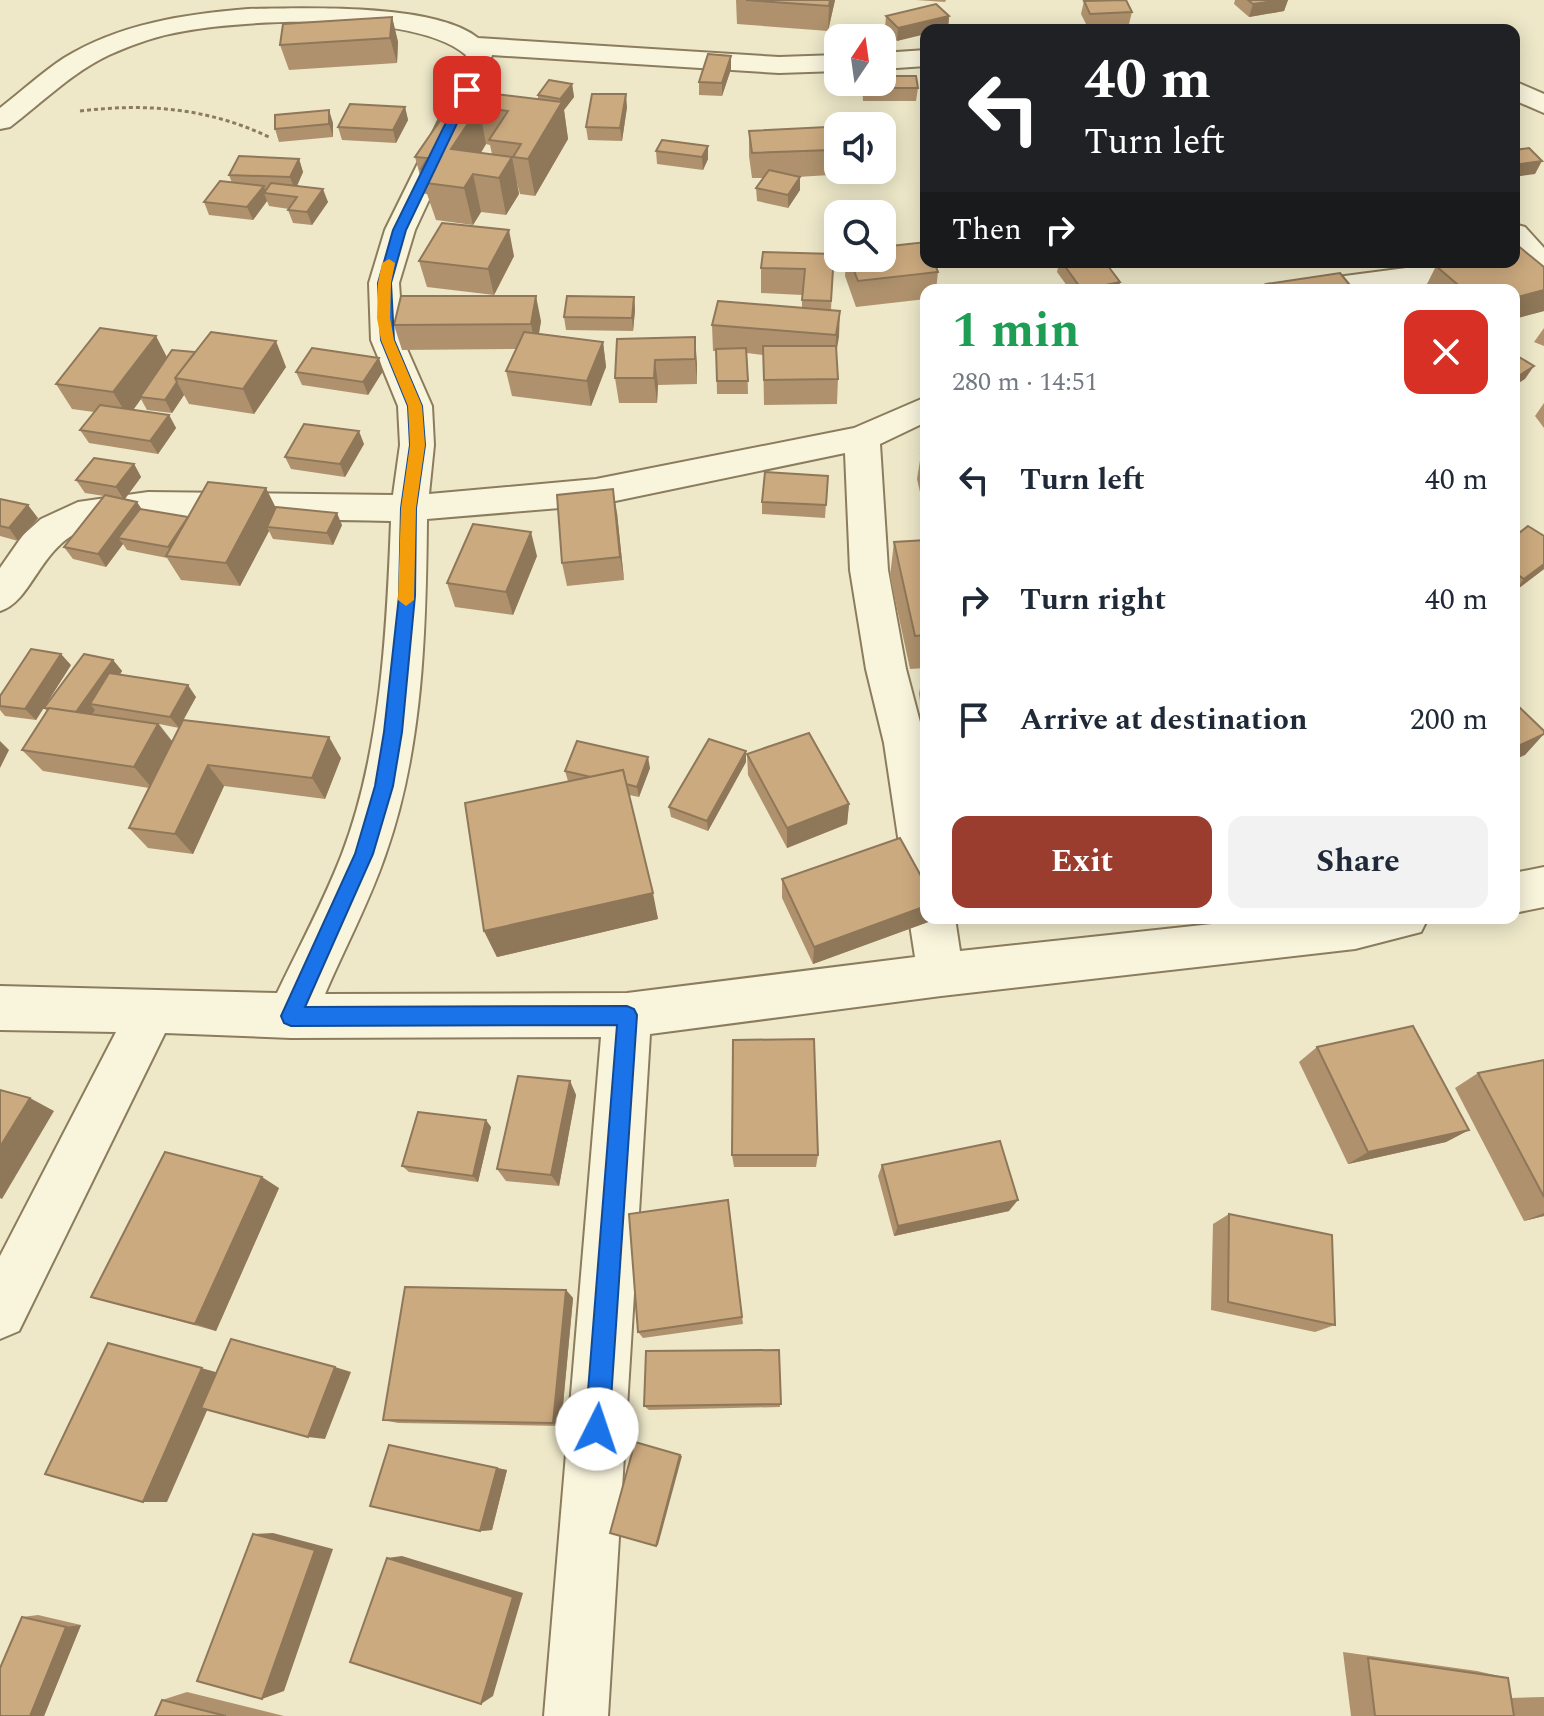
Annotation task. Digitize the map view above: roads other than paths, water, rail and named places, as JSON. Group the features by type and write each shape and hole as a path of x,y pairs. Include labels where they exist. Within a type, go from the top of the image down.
{"street":[{"path":"0,121 51,78 88,55 184,23 273,15 366,18 428,28 464,38 477,46 779,65 824,63"},
{"path":"291,1016 364,854 384,786 393,732 407,596 409,508 417,445 415,406 387,340 384,283 400,230 476,68 480,57 477,46"},
{"path":"896,60 920,58"},
{"path":"1520,92 1544,105"},
{"path":"1520,240 1540,264"},
{"path":"1520,265 1540,264"},
{"path":"1353,284 1432,272 1486,268"},
{"path":"0,597 36,544 54,528 91,511 148,505 409,508 596,492 862,438 920,411"},
{"path":"862,438 869,570 886,669 905,743 920,839"},
{"path":"1520,892 1544,887"},
{"path":"933,924 941,975"},
{"path":"0,1008 291,1016 627,1015 1378,924"},
{"path":"0,1312 152,1010"},
{"path":"576,1716 627,1015"}]}
